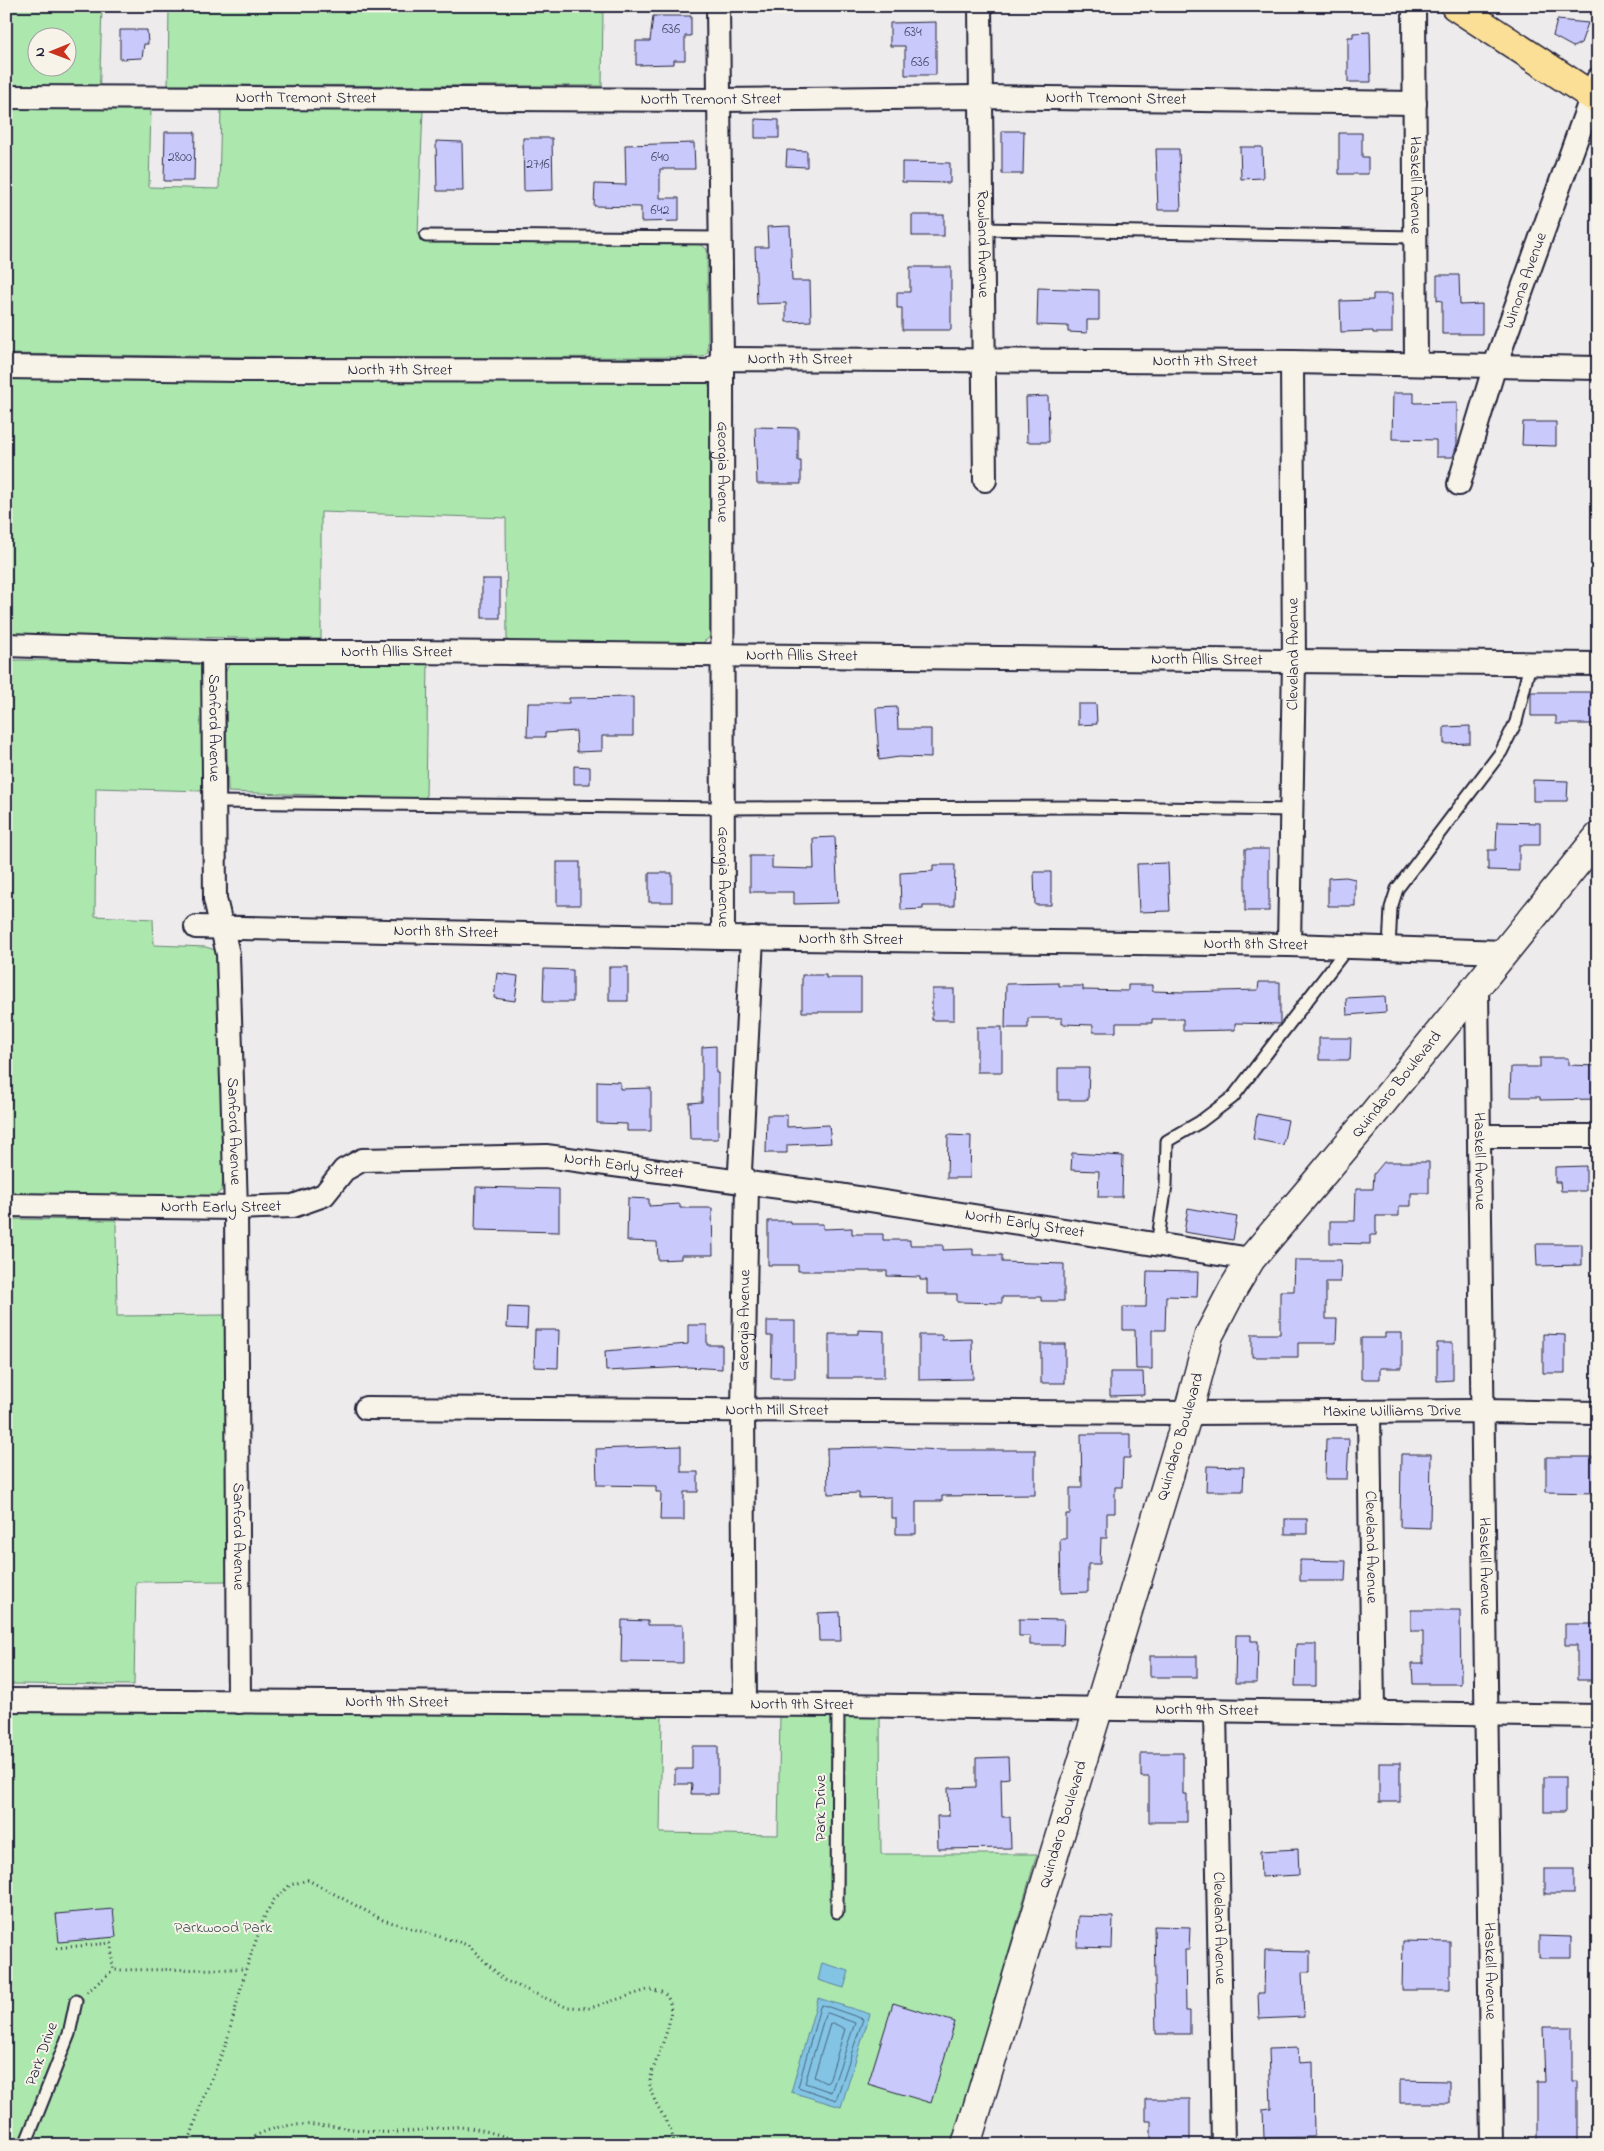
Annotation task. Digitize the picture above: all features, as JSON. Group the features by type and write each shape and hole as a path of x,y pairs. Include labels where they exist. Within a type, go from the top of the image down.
{"main road":[{"path":"1455,6 1596,92"},
{"name":"Quindaro Boulevard","path":"966,2145 1188,1413 1209,1335 1251,1259 1595,843"}],"street":[{"name":"Georgia Avenue","path":"718,6 722,359 723,938"},
{"name":"Rowland Avenue","path":"980,6 979,97 984,480"},
{"name":"Haskell Avenue","path":"1414,6 1416,364"},
{"name":"Winona Avenue","path":"1460,484 1495,365 1596,92"},
{"name":"North Tremont Street","path":"6,96 718,100 979,97 1415,103"},
{"name":"North 7th Street","path":"6,367 238,370 710,371 722,359 1292,362 1598,368"},
{"name":"Cleveland Avenue","path":"1289,945 1294,661 1292,362"},
{"name":"North Allis Street","path":"6,645 213,652 1598,664"},
{"name":"Sanford Avenue","path":"213,652 215,899 220,929 228,954 236,1208 239,1702"},
{"name":"North 8th Street","path":"196,927 723,938 1289,945 1505,952"},
{"name":"Georgia Avenue","path":"744,1704 742,1410 747,1184 740,1171 752,938"},
{"name":"Haskell Avenue","path":"1477,987 1492,2145"},
{"path":"1480,1136 1598,1136"},
{"name":"North Early Street","path":"6,1205 236,1208 293,1206 324,1195 344,1170 362,1160 546,1156 832,1194 1251,1259"},
{"name":"North Mill Street","path":"366,1408 1188,1413"},
{"name":"Maxine Williams Drive","path":"1188,1413 1481,1411 1598,1413"},
{"name":"Cleveland Avenue","path":"1369,1412 1373,1712"},
{"name":"North 9th Street","path":"6,1700 744,1704 1598,1716"},
{"name":"Cleveland Avenue","path":"1215,1710 1223,2145"}],"lane":[{"path":"981,229 1416,237"},
{"path":"426,236 720,238"},
{"path":"1389,948 1391,908 1397,889 1501,752 1516,722 1530,664"},
{"path":"214,802 723,808 1086,807 1292,810"},
{"path":"1157,1244 1166,1185 1167,1141 1200,1122 1233,1097 1348,947"},
{"name":"Park Drive","path":"836,1912 838,1705"},
{"name":"Park Drive","path":"25,2145 69,2034 76,2001"}],"path":[{"path":"188,2145 202,2101 226,2044 246,1969 265,1915 274,1900 290,1885 308,1880 383,1920 468,1944 504,1980 566,2007 590,2008 647,1990 655,1990 664,1994 670,2005 668,2032 652,2072 650,2085 668,2124 674,2145"},
{"path":"56,1948 111,1943 113,1970"},
{"path":"76,2001 113,1970 246,1969"},
{"path":"242,2145 252,2137 279,2126 318,2124 378,2132 469,2128 488,2131 530,2145"}],"green space":[{"path":"6,6 102,6 99,106 151,108 149,187 219,189 221,108 423,109 418,235 422,241 698,243 707,249 708,352 703,357 344,358 6,354"},
{"path":"169,6 603,6 602,86 168,85"},
{"path":"6,377 707,380 710,388 710,637 701,644 507,644 506,518 321,512 321,639 6,635"},
{"path":"10,660 193,661 202,666 203,791 96,788 95,916 153,919 154,945 206,947 215,950 218,958 223,1177 222,1190 214,1197 6,1194 6,758 8,758"},
{"path":"230,662 428,663 426,799 228,792 225,673"},
{"path":"6,1219 116,1220 117,1316 225,1315 229,1581 136,1582 134,1685 6,1684"},
{"name":"Parkwood Park","path":"6,1711 662,1713 660,1833 778,1835 780,1715 880,1715 881,1854 1037,1854 952,2145 6,2145"}],"water":[{"path":"822,1963 849,1971 844,1988 818,1980"},
{"path":"818,1998 870,2014 841,2107 791,2092"}],"building":[{"path":"653,16 691,16 691,36 685,36 685,60 674,60 674,64 636,65 636,41 650,41"},
{"path":"1557,20 1588,23 1581,43 1573,47 1553,36"},
{"path":"936,22 936,75 905,75 905,46 890,46 890,23"},
{"path":"120,30 147,30 148,44 144,44 142,58 120,59"},
{"path":"1370,32 1371,82 1348,82 1348,37 1353,37 1353,33"},
{"path":"755,119 779,120 779,138 755,138"},
{"path":"1002,131 1024,131 1023,174 1002,174"},
{"path":"165,132 195,132 194,181 164,181"},
{"path":"1339,133 1362,133 1362,157 1368,157 1368,174 1339,174"},
{"path":"523,138 552,138 553,190 524,191"},
{"path":"436,141 462,142 463,191 437,191"},
{"path":"694,143 695,169 660,169 660,198 679,198 679,221 641,222 641,207 594,206 595,184 626,185 625,145"},
{"path":"1240,147 1262,147 1263,178 1241,179"},
{"path":"1156,149 1179,149 1181,210 1158,210"},
{"path":"787,150 807,151 807,167 786,166"},
{"path":"902,162 950,163 950,183 902,182"},
{"path":"912,215 944,215 944,236 912,236"},
{"path":"790,226 792,281 810,281 811,321 786,322 786,303 757,304 755,247 768,247 767,227"},
{"path":"910,267 951,267 951,330 902,330 902,308 897,308 897,292 910,292"},
{"path":"1437,275 1459,275 1460,305 1482,304 1482,334 1442,334 1442,301 1437,300"},
{"path":"1038,288 1099,290 1099,320 1087,320 1087,333 1068,332 1068,326 1037,325"},
{"path":"1373,294 1392,294 1392,333 1373,333 1373,331 1341,332 1340,301 1373,300"},
{"path":"1393,393 1414,393 1414,403 1457,402 1457,444 1453,457 1436,457 1436,440 1392,439"},
{"path":"1048,396 1049,442 1027,442 1026,397"},
{"path":"1523,422 1556,422 1556,446 1522,445"},
{"path":"755,427 798,428 798,461 801,461 801,484 757,484"},
{"path":"482,579 500,579 500,618 482,618"},
{"path":"1531,692 1598,692 1598,724 1556,724 1556,716 1531,716"},
{"path":"633,697 633,736 602,736 602,751 577,752 576,731 545,733 545,737 527,737 528,703 569,703 569,698"},
{"path":"1078,704 1096,704 1097,724 1078,725"},
{"path":"897,707 898,729 931,729 931,758 899,757 879,760 876,708"},
{"path":"1470,726 1470,743 1444,744 1444,727"},
{"path":"574,766 590,767 590,784 574,784"},
{"path":"1533,780 1568,781 1567,801 1533,801"},
{"path":"1497,822 1540,823 1540,845 1519,845 1519,871 1488,870 1488,850 1496,850"},
{"path":"835,837 838,903 794,904 794,892 750,892 750,856 772,856 772,868 814,869 813,838"},
{"path":"1245,849 1269,849 1269,911 1245,911"},
{"path":"557,862 580,862 580,905 557,905"},
{"path":"1168,863 1170,911 1139,912 1137,864"},
{"path":"933,865 955,865 954,906 923,906 923,909 901,910 900,873 933,871"},
{"path":"1034,872 1051,872 1051,905 1035,905"},
{"path":"649,873 672,873 672,902 649,902"},
{"path":"1346,877 1355,879 1355,906 1328,906 1328,878"},
{"path":"609,967 628,967 628,1001 609,1001"},
{"path":"544,969 573,970 573,1002 543,1002"},
{"path":"497,973 518,976 515,1001 494,998"},
{"path":"802,975 826,975 826,978 861,978 861,1012 802,1012"},
{"path":"1259,982 1280,982 1280,1024 1235,1023 1235,1030 1183,1031 1183,1019 1152,1019 1152,1023 1116,1023 1116,1032 1093,1032 1093,1025 1062,1024 1062,1018 1028,1018 1028,1028 1005,1028 1006,984 1059,983 1059,986 1083,986 1083,990 1128,991 1128,985 1152,985 1152,991 1184,992 1258,990"},
{"path":"932,989 954,989 954,1020 932,1020"},
{"path":"1385,996 1386,1012 1347,1015 1346,998"},
{"path":"977,1027 1002,1027 1002,1072 977,1072"},
{"path":"1319,1038 1351,1038 1350,1060 1319,1060"},
{"path":"716,1046 718,1139 690,1139 689,1103 702,1102 702,1047"},
{"path":"1540,1058 1568,1058 1568,1065 1598,1066 1598,1099 1540,1100 1540,1097 1510,1097 1511,1067 1540,1067"},
{"path":"1058,1068 1089,1068 1088,1100 1058,1100"},
{"path":"597,1081 620,1082 620,1089 651,1088 651,1131 627,1131 627,1124 597,1123"},
{"path":"1257,1114 1288,1120 1283,1145 1253,1139"},
{"path":"767,1115 787,1115 787,1127 829,1125 831,1143 787,1145 787,1153 766,1153"},
{"path":"948,1135 971,1136 970,1178 947,1178"},
{"path":"1072,1153 1123,1156 1122,1197 1098,1197 1099,1171 1071,1170"},
{"path":"1384,1162 1429,1162 1429,1193 1411,1193 1411,1206 1399,1206 1399,1216 1376,1216 1376,1235 1370,1235 1370,1244 1330,1243 1330,1221 1355,1221 1356,1189 1373,1189 1374,1174"},
{"path":"1586,1166 1586,1191 1561,1191 1560,1182 1555,1182 1555,1167"},
{"path":"476,1187 559,1189 559,1232 475,1230"},
{"path":"628,1198 649,1199 649,1206 680,1204 680,1208 712,1208 713,1255 681,1255 681,1259 658,1260 657,1242 627,1241"},
{"path":"1188,1208 1237,1217 1233,1240 1184,1232"},
{"path":"768,1221 791,1221 791,1224 823,1224 823,1229 852,1228 852,1234 883,1234 883,1240 910,1240 910,1245 943,1245 943,1250 973,1249 973,1255 1002,1255 1002,1262 1064,1264 1064,1301 1041,1301 1041,1297 1002,1297 1002,1303 957,1302 957,1294 927,1294 927,1280 920,1280 920,1277 887,1276 887,1271 798,1271 798,1265 768,1265"},
{"path":"1536,1244 1582,1244 1582,1265 1537,1266"},
{"path":"1295,1260 1341,1260 1340,1282 1326,1282 1326,1319 1337,1319 1336,1343 1298,1343 1298,1357 1252,1357 1252,1334 1280,1334 1280,1291 1294,1291"},
{"path":"1147,1271 1198,1272 1197,1297 1166,1296 1165,1330 1152,1330 1152,1369 1136,1369 1135,1330 1123,1330 1123,1307 1146,1307"},
{"path":"508,1307 528,1308 527,1329 507,1328"},
{"path":"767,1321 795,1321 795,1378 771,1378 772,1336 767,1336"},
{"path":"688,1325 707,1325 707,1345 722,1345 722,1369 688,1367 606,1371 605,1351 688,1344"},
{"path":"535,1330 559,1330 558,1368 534,1367"},
{"path":"858,1330 884,1331 884,1378 829,1378 829,1334 858,1334"},
{"path":"1385,1333 1402,1333 1402,1368 1380,1368 1380,1379 1361,1379 1361,1338 1385,1338"},
{"path":"1543,1334 1565,1335 1565,1373 1543,1373"},
{"path":"919,1335 942,1335 942,1340 972,1339 973,1379 919,1380"},
{"path":"1437,1343 1453,1343 1453,1380 1437,1381"},
{"path":"1041,1344 1065,1344 1065,1383 1041,1383"},
{"path":"1110,1372 1143,1372 1144,1395 1110,1396"},
{"path":"1081,1434 1130,1434 1130,1458 1123,1458 1122,1487 1115,1487 1115,1513 1107,1513 1107,1538 1101,1538 1100,1564 1088,1564 1088,1592 1061,1593 1060,1539 1066,1539 1066,1514 1070,1514 1070,1488 1082,1488"},
{"path":"1326,1439 1349,1439 1347,1479 1325,1479"},
{"path":"681,1446 681,1472 698,1472 698,1492 684,1492 684,1520 660,1520 661,1492 656,1492 656,1486 597,1485 596,1449"},
{"path":"880,1447 942,1450 1035,1450 1035,1495 942,1496 942,1501 916,1501 916,1534 896,1534 896,1518 891,1518 891,1497 859,1498 859,1493 828,1494 827,1448"},
{"path":"1401,1454 1431,1454 1430,1528 1400,1527"},
{"path":"1546,1457 1598,1457 1598,1493 1546,1492"},
{"path":"1207,1466 1244,1467 1243,1491 1206,1491"},
{"path":"1285,1519 1307,1519 1307,1534 1285,1534"},
{"path":"1300,1560 1346,1561 1345,1581 1300,1581"},
{"path":"1411,1610 1460,1610 1461,1684 1413,1684 1412,1663 1423,1663 1423,1631 1411,1631"},
{"path":"840,1612 841,1641 819,1641 818,1613"},
{"path":"1019,1619 1064,1620 1063,1645 1030,1645 1030,1636 1019,1636"},
{"path":"622,1620 648,1621 648,1625 683,1625 683,1663 621,1662"},
{"path":"1565,1624 1598,1624 1598,1680 1577,1680 1577,1645 1565,1645"},
{"path":"1236,1635 1251,1635 1251,1641 1258,1641 1257,1683 1235,1683"},
{"path":"1296,1644 1316,1644 1316,1686 1295,1686"},
{"path":"1150,1656 1197,1656 1197,1677 1150,1677"},
{"path":"692,1746 718,1746 718,1794 691,1794 692,1784 675,1784 675,1769 692,1769"},
{"path":"1141,1753 1183,1753 1183,1794 1187,1794 1187,1822 1149,1822 1149,1777 1141,1777"},
{"path":"1008,1757 1009,1778 1001,1779 1002,1817 1010,1817 1011,1848 938,1849 937,1816 949,1816 948,1788 976,1787 976,1758"},
{"path":"1379,1763 1400,1763 1400,1802 1379,1802"},
{"path":"1544,1777 1565,1777 1565,1812 1544,1812"},
{"path":"1298,1849 1299,1875 1261,1877 1260,1851"},
{"path":"1545,1869 1574,1869 1574,1894 1545,1894"},
{"path":"113,1909 116,1937 59,1942 56,1914"},
{"path":"1078,1916 1113,1917 1112,1948 1077,1947"},
{"path":"1154,1926 1190,1927 1189,1950 1185,1950 1186,2011 1190,2011 1190,2034 1156,2034"},
{"path":"1539,1936 1571,1937 1571,1958 1539,1958"},
{"path":"1403,1941 1450,1942 1450,1990 1402,1990"},
{"path":"1265,1951 1310,1952 1310,1972 1302,1972 1304,2017 1259,2019 1258,1993 1264,1993"},
{"path":"893,2003 955,2022 931,2103 868,2084"},
{"path":"1543,2027 1572,2027 1572,2082 1577,2082 1577,2145 1537,2145 1537,2082 1545,2082"},
{"path":"1298,2048 1299,2063 1313,2062 1314,2137 1264,2138 1263,2109 1271,2108 1269,2049"},
{"path":"1400,2080 1449,2081 1449,2103 1400,2103"},
{"path":"1146,2099 1190,2099 1190,2145 1151,2145 1151,2121 1146,2121"}]}
